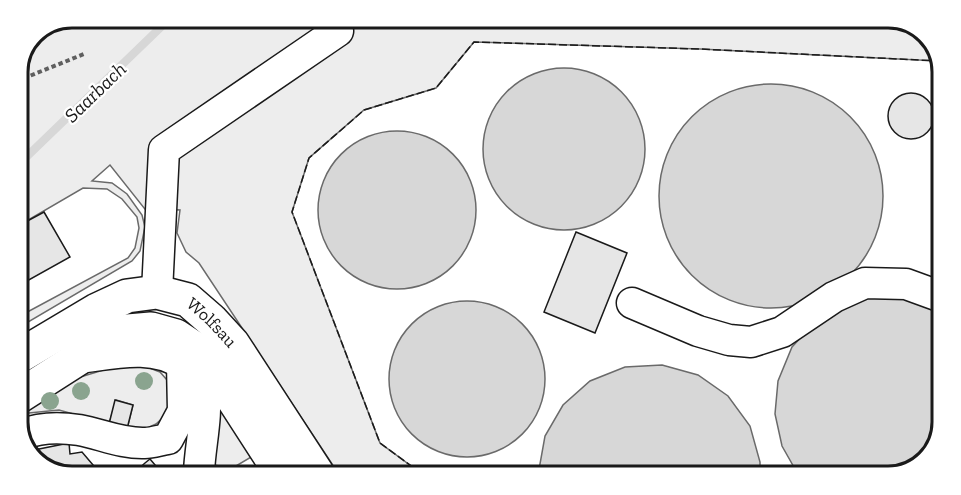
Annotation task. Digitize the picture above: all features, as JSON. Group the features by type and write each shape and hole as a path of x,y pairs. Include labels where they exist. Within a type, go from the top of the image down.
{"main road":[{"name":"Wolfsau","path":"29,350 97,310 128,296 157,292 188,300 233,344 312,466"},
{"name":"Wolfsau","path":"29,390 106,338 128,331 151,329 176,336 197,350 217,374 276,466"}],"lane":[{"path":"157,292 164,150 338,31"},
{"path":"632,303 698,331 729,340 751,342 783,332 834,297 865,283 906,284 932,293"},
{"path":"79,358 147,352 182,364 203,386 206,410 199,466"},
{"path":"168,439 183,411 182,364"},
{"path":"30,431 53,428 79,430 124,442 146,443 168,439"},
{"path":"168,439 193,466"}],"path":[{"path":"29,76 84,54"}],"shaded area":[{"path":"889,28 908,33 918,39 930,61 700,49 474,42 436,88 364,110 309,158 292,212 380,443 411,466 333,466 199,263 186,252 177,233 180,210 162,209 148,213 110,165 92,181 112,183 127,194 142,215 145,227 140,251 132,261 29,322 29,311 128,258 135,248 139,228 137,217 122,199 107,189 83,188 29,220 30,61 41,41 64,29"},
{"path":"564,68 595,74 621,92 639,118 645,149 639,180 621,206 595,224 564,230 533,224 507,206 489,180 483,149 489,118 507,92 533,74"},
{"path":"760,84 782,84 804,88 824,97 842,109 858,125 879,163 883,196 879,229 875,239 858,267 842,283 804,304 782,308 760,308 738,304 718,295 700,283 684,267 663,229 659,207 659,185 663,163 672,143 684,125 700,109 738,88"},
{"path":"397,131 427,137 441,144 453,154 463,166 470,180 476,210 470,240 463,254 453,266 441,276 427,283 397,289 367,283 353,276 341,266 331,254 324,240 318,210 324,180 331,166 341,154 353,144 367,137"},
{"path":"885,295 921,300 932,306 931,434 922,452 900,465 793,466 782,446 775,414 778,381 792,347 817,320 849,302"},
{"path":"467,301 497,307 522,324 539,349 545,379 539,409 522,434 497,451 467,457 437,451 412,434 395,409 389,379 395,349 412,324 437,307"},
{"path":"662,365 698,375 728,396 750,426 760,466 540,466 545,436 563,405 590,381 625,367"},
{"path":"147,367 160,372 173,390 167,414 156,424 143,430 127,429 133,405 116,400 109,424 59,410 29,413 29,406 77,378 110,368"},
{"path":"217,402 258,453 236,466 215,465 211,459"}],"building":[{"path":"911,93 927,100 932,107 932,125 927,132 911,139 895,132 888,116 895,100"},
{"path":"44,212 70,257 29,280 29,220"},
{"path":"576,232 627,253 595,333 544,312"},
{"path":"115,400 133,405 127,429 109,424"},
{"path":"69,443 70,454 82,452 94,466 64,466 43,456 38,449"},
{"path":"150,459 156,466 142,466"}],"waterway":[{"name":"Saarbach","path":"29,154 160,28"}],"fence":[{"path":"411,466 380,443 292,212 309,158 364,110 436,88 474,42 700,49 930,61"}]}
